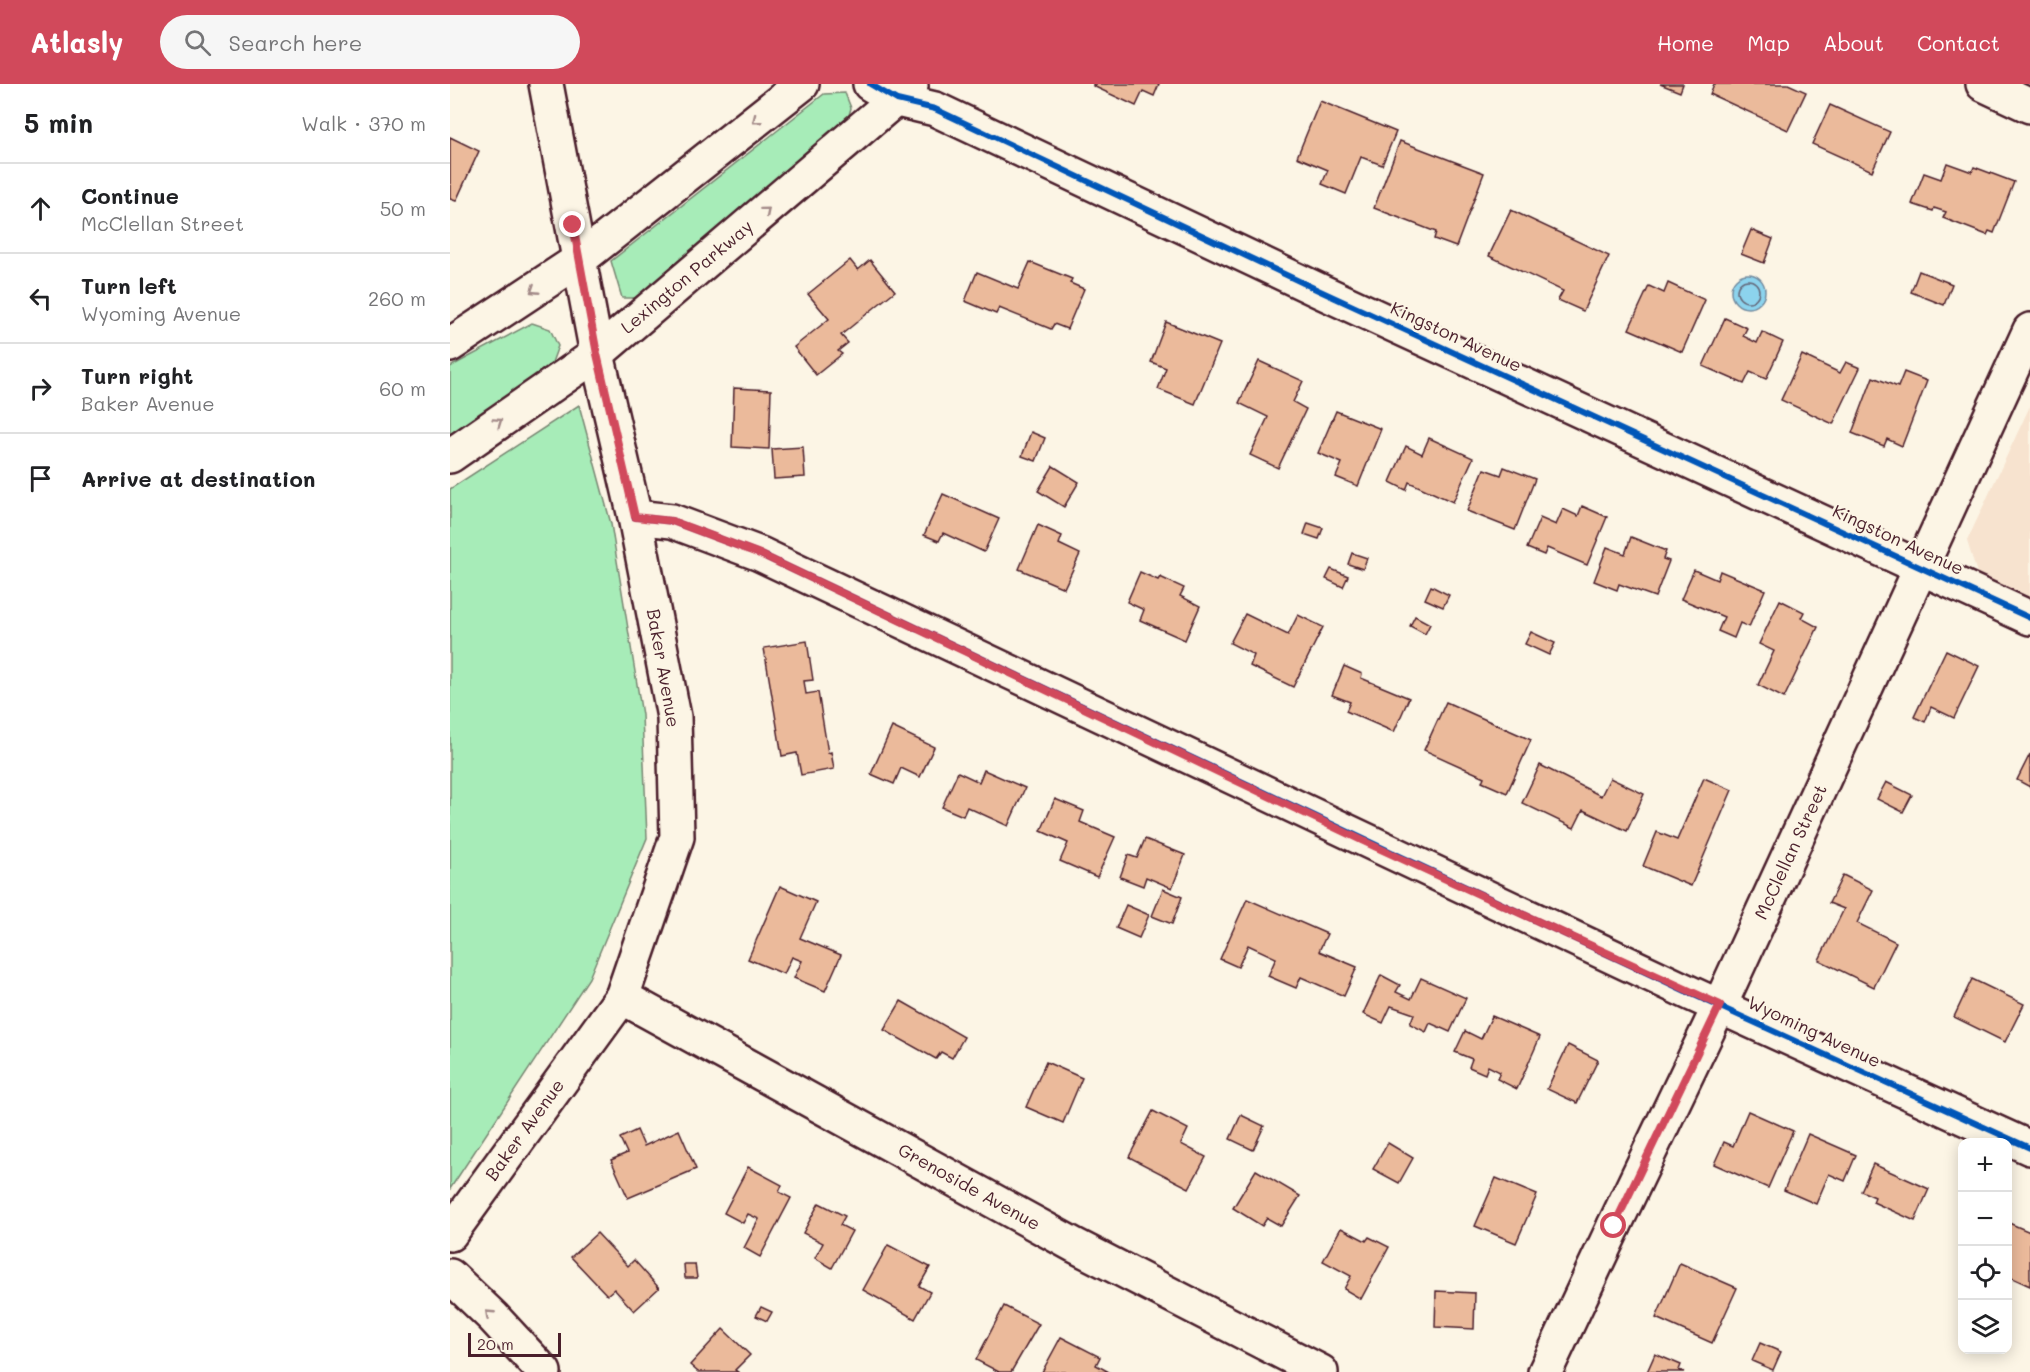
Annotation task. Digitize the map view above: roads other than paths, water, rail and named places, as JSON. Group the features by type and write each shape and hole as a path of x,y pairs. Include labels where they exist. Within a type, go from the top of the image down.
{"street":[{"name":"Baker Avenue","path":"450,1234 622,997 677,837 674,717 635,517 597,354 546,84"},
{"path":"450,345 579,260 802,84"},
{"path":"1983,84 2030,106"},
{"name":"Lexington Parkway","path":"450,456 597,354 893,89"},
{"name":"Kingston Avenue","path":"893,89 1307,285 2030,618"},
{"name":"McClellan Street","path":"1545,1372 1720,1005 2030,330"},
{"name":"Wyoming Avenue","path":"635,517 672,521 760,554 1364,841 2030,1148"},
{"name":"Grenoside Avenue","path":"622,997 1074,1245 1321,1372"},
{"path":"450,1276 493,1317 544,1372"}],"water":[{"path":"1748,274 1760,279 1765,291 1760,303 1748,308 1736,303 1731,291 1736,279"}]}
